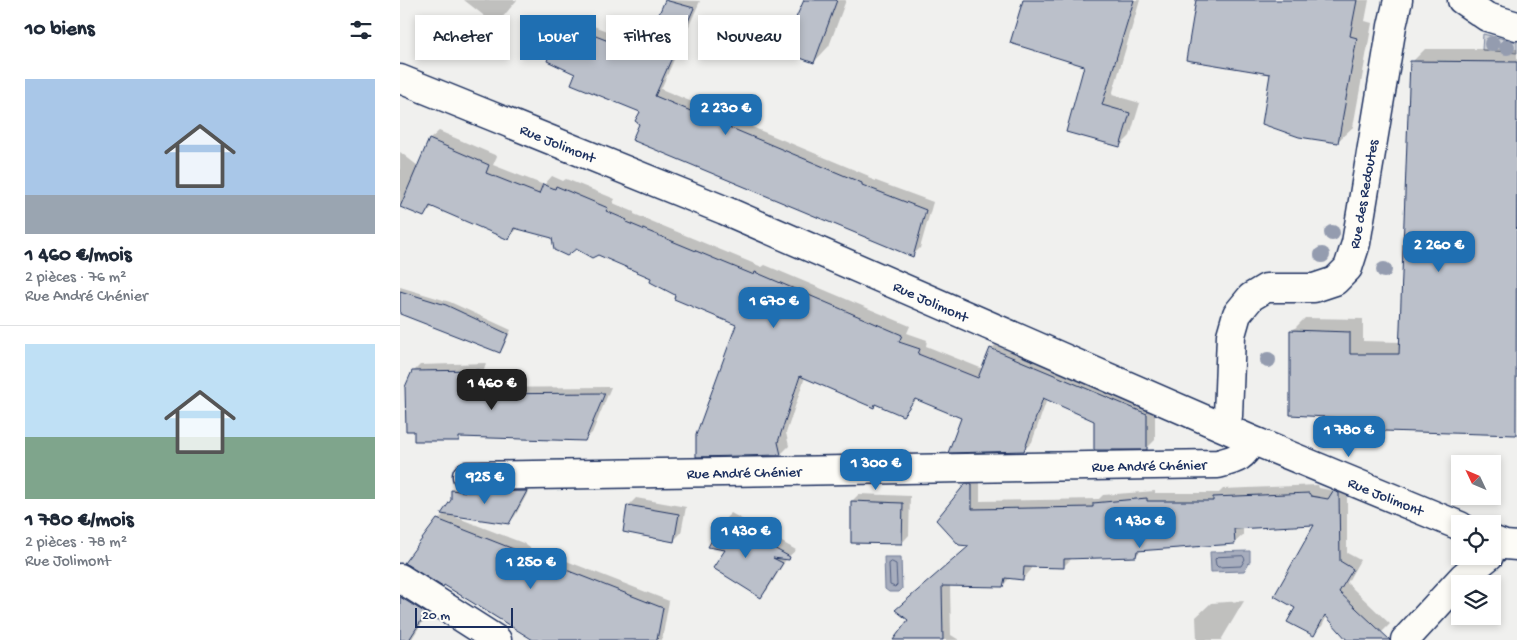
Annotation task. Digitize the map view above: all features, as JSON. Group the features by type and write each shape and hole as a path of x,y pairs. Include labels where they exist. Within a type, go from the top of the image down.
{"street":[{"name":"Rue des Redoutes","path":"1222,426 1228,416 1231,335 1237,314 1251,297 1266,288 1314,288 1335,281 1348,268 1356,243 1398,0"},
{"path":"1462,0 1487,18 1517,26"},
{"name":"Rue Jolimont","path":"400,80 724,210 1252,440 1451,522"},
{"name":"Rue André Chénier","path":"466,476 1218,464 1237,459 1246,452 1252,440"},
{"path":"1405,640 1463,577 1478,565"},
{"path":"400,578 490,638"}],"shaded area":[{"path":"1483,34 1517,42 1517,53 1482,50"}],"water":[{"path":"1250,551 1250,561 1244,571 1211,572 1210,552"},
{"path":"884,557 901,557 902,589 899,592 889,592 885,589"}],"building":[{"path":"665,0 694,8 688,22 688,15 659,15"},
{"path":"804,0 837,0 814,63 800,58 800,15 797,15"},
{"path":"1023,0 1134,0 1102,105 1130,113 1120,147 1066,132 1084,66 1010,43"},
{"path":"1196,0 1357,0 1350,36 1357,38 1338,143 1299,137 1262,124 1270,74 1186,60"},
{"path":"596,36 606,40 606,60 671,60 655,96 862,183 862,185 926,210 913,257 632,140 639,124 635,121 640,112 571,84 575,74 547,61 596,60"},
{"path":"1410,61 1517,62 1516,435 1351,430 1351,424 1345,424 1345,418 1290,415 1290,330 1350,332 1350,354 1399,354"},
{"path":"429,139 489,165 486,173 539,194 543,184 555,189 556,186 608,208 606,211 627,220 626,222 754,275 755,272 902,335 899,342 920,349 918,354 978,378 990,348 1147,414 1147,450 1094,450 1094,421 1043,398 1024,451 948,453 961,418 915,399 903,416 875,404 874,408 800,376 778,442 781,455 696,457 696,435 736,325 674,299 675,295 650,282 651,278 598,255 592,258 576,249 567,256 554,250 552,238 514,228 509,240 430,206 424,217 400,207"},
{"path":"400,291 446,305 508,334 500,353 400,314"},
{"path":"480,370 473,394 605,393 585,441 459,437 459,441 414,441 414,431 406,431 405,387 412,371"},
{"path":"965,484 972,484 972,509 1093,507 1093,503 1147,498 1147,501 1213,501 1213,497 1309,493 1311,496 1328,499 1333,491 1339,493 1340,561 1353,569 1339,592 1390,640 1347,640 1325,615 1314,636 1287,622 1295,608 1274,596 1314,525 1234,529 1235,544 1137,551 1136,557 1064,559 1064,568 1024,567 1023,580 1005,578 1003,587 942,586 943,640 893,640 908,620 895,610 969,546 959,545 936,520"},
{"path":"451,490 467,492 527,491 509,524 441,514 451,500"},
{"path":"851,501 903,503 902,544 851,543"},
{"path":"627,505 679,514 674,542 623,532"},
{"path":"437,519 516,550 551,575 556,566 663,608 657,640 533,640 444,585 443,587 404,563"},
{"path":"723,520 790,557 789,560 773,558 783,563 761,598 713,568 725,550 708,547"},
{"path":"400,597 426,613 409,640 400,640"}]}
